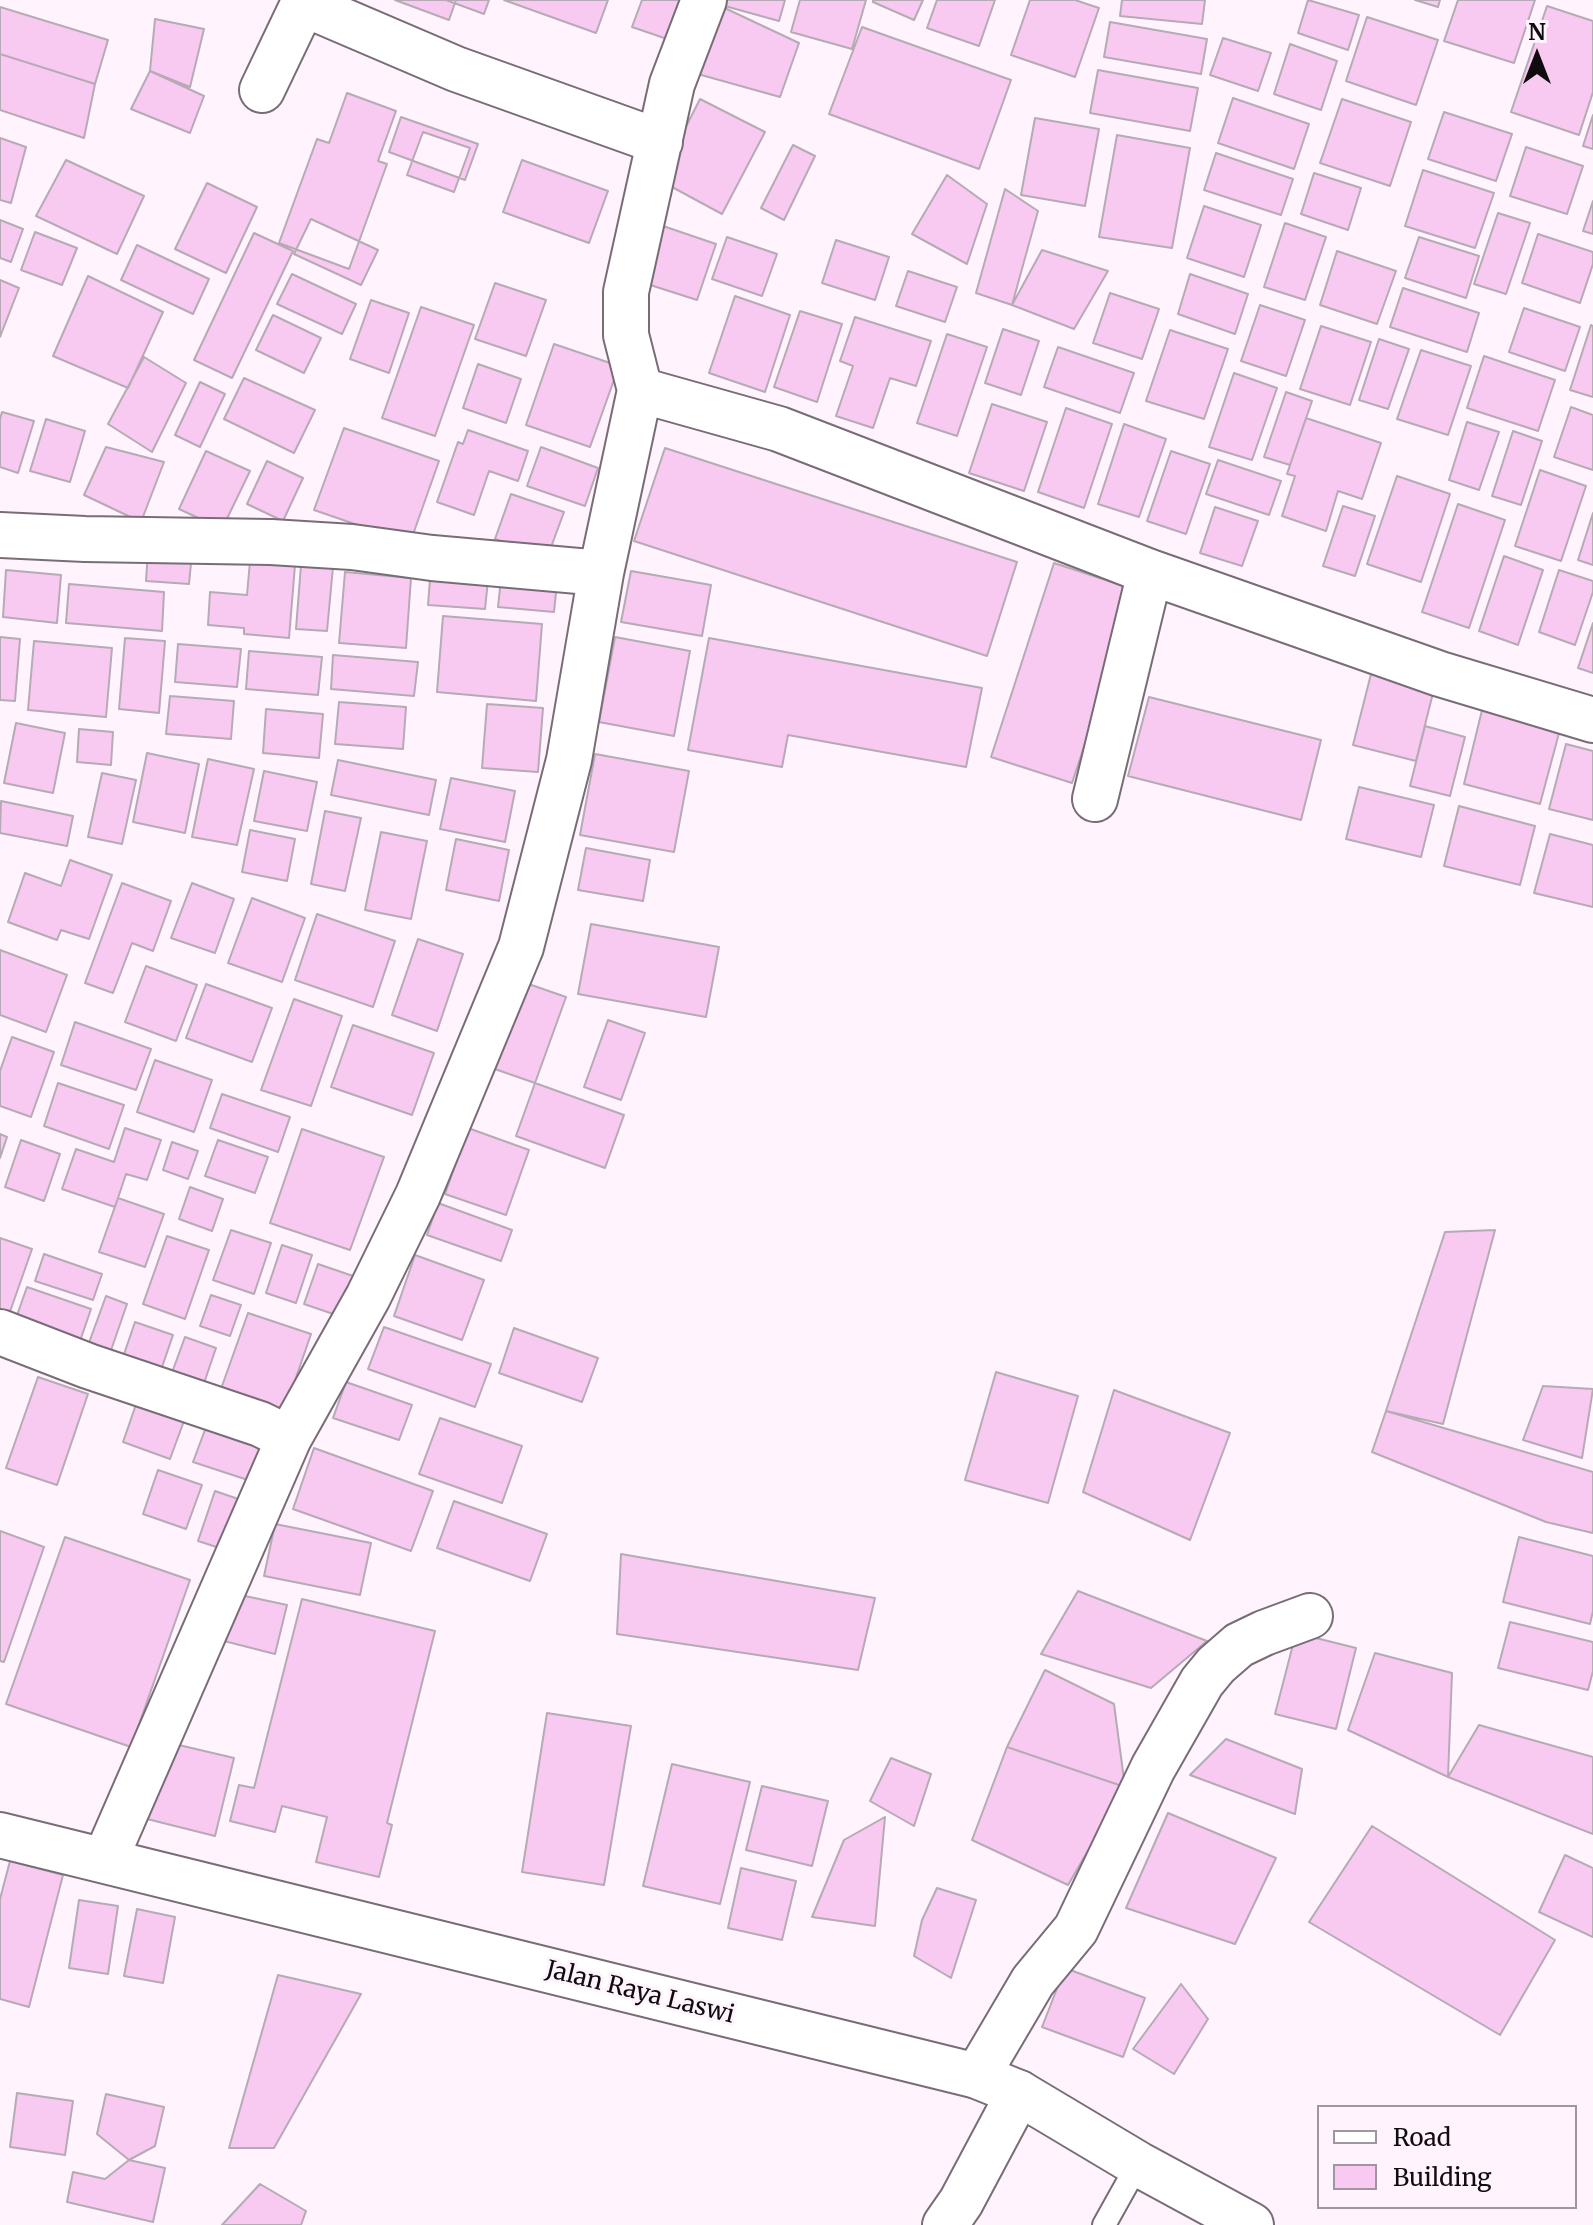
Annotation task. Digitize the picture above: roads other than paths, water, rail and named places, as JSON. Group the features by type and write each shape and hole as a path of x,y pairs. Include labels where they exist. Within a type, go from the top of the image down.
{"street":[{"path":"105,1860 289,1438 368,1297 418,1195 521,947 569,760 601,573 640,390 626,335 626,292 672,84 704,0"},
{"path":"262,90 305,2 456,69 660,142"},
{"path":"640,390 779,429 1150,572 1440,674 1593,720"},
{"path":"0,535 339,546 432,558 601,573"},
{"path":"1095,799 1150,572"},
{"path":"0,1332 88,1366 260,1424 289,1438"},
{"path":"977,2076 1033,1981 1076,1929 1153,1768 1202,1682 1239,1645 1310,1616"},
{"name":"Jalan Raya Laswi","path":"0,1835 977,2076 1019,2093 1138,2164 1251,2225"},
{"path":"945,2225 961,2202 1019,2093"}],"lane":[{"path":"1104,2225 1138,2164"}]}
